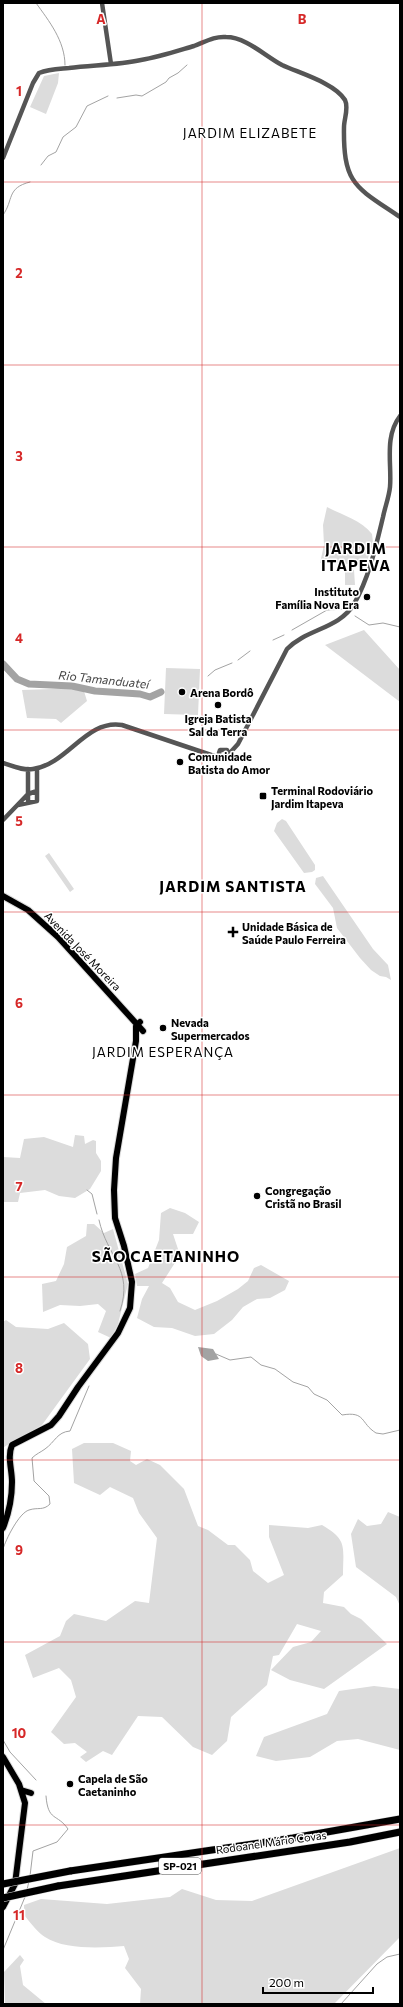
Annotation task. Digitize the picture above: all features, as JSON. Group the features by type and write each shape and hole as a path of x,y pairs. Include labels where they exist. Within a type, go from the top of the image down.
{"highway":[{"name":"Rodoanel Mário Covas","path":"3,1884 70,1871 338,1831 400,1819"},
{"name":"Rodoanel Mário Covas","path":"3,1898 58,1886 350,1842 400,1832"}],"main road":[{"name":"Avenida José Moreira","path":"3,896 28,910 58,937 125,1011 141,1026 136,1041 116,1158 114,1190 115,1218 124,1246 132,1282 130,1308 118,1333 78,1387 59,1416 51,1425 12,1445 10,1455 12,1479 11,1500 3,1528"},
{"path":"3,1757 21,1790 25,1803 16,1876 12,1892 3,1907"},
{"path":"21,1790 31,1793"}],"street":[{"path":"102,3 111,64"},
{"path":"3,158 33,83 40,73 161,56 219,36 230,37 239,40 283,65 319,80 340,95 346,105 344,151 351,179 356,186 400,217"},
{"path":"3,763 28,769 37,768 59,757 94,730 108,724 122,725 226,758 235,748 287,650 293,644 327,627 346,615 354,603 370,567 378,541 390,488 391,437 400,416"},
{"path":"204,751 235,748"},
{"path":"223,750 228,755"},
{"path":"220,757 219,753 223,750"},
{"path":"18,805 37,801 37,768"},
{"path":"28,769 28,803"},
{"path":"3,820 28,794 37,792"}],"shaded area":[{"path":"59,73 58,83 46,114 30,107 44,76"},
{"path":"327,507 357,521 372,534 373,542 365,568 343,563 320,563 324,545 323,525"},
{"path":"345,570 354,570 355,585 345,585"},
{"path":"364,630 400,670 400,702 325,645"},
{"name":"Arena Bordô","path":"166,668 200,669 198,715 164,714"},
{"path":"83,688 87,701 61,723 56,719 27,718 22,690"},
{"path":"282,819 286,821 315,865 315,870 312,872 304,873 274,831 277,823"},
{"path":"49,853 74,889 70,892 45,856"},
{"path":"323,876 373,949 388,965 391,980 380,976 371,970 337,928 333,908 315,884 316,878"},
{"path":"75,1135 84,1136 85,1144 93,1140 96,1141 96,1153 101,1161 101,1171 90,1189 75,1198 59,1196 45,1190 20,1193 18,1202 3,1202 3,1157 20,1158 24,1139 44,1137 73,1147"},
{"path":"170,1208 185,1213 199,1222 193,1234 173,1234 180,1255 162,1283 170,1288 178,1302 195,1310 217,1301 238,1289 248,1281 254,1268 261,1265 289,1281 285,1290 270,1298 257,1299 243,1307 232,1320 214,1334 195,1336 172,1328 154,1327 137,1318 142,1299 149,1286 137,1286 135,1274 148,1268 159,1240 161,1213"},
{"path":"87,1224 94,1224 104,1233 113,1229 128,1284 118,1324 111,1338 98,1332 106,1311 98,1304 80,1306 60,1305 43,1312 42,1284 56,1281 64,1264 67,1247 86,1236"},
{"path":"6,1320 16,1327 48,1329 64,1323 88,1344 90,1359 42,1425 4,1447 3,1462 3,1322"},
{"path":"198,1347 213,1349 219,1359 208,1361 201,1356"},
{"path":"84,1443 113,1443 131,1451 130,1461 136,1465 147,1459 160,1465 184,1489 198,1526 208,1530 228,1545 235,1545 250,1560 253,1571 268,1583 284,1575 269,1537 269,1525 308,1528 322,1525 330,1530 340,1540 342,1545 343,1575 324,1592 323,1603 344,1607 351,1614 361,1619 387,1644 324,1689 290,1680 271,1670 293,1647 311,1642 321,1631 297,1624 279,1655 273,1656 267,1685 231,1717 227,1741 212,1755 193,1747 162,1717 138,1716 112,1755 103,1751 86,1762 80,1757 87,1752 75,1743 64,1744 51,1732 76,1697 71,1680 59,1668 33,1678 25,1655 60,1636 66,1621 74,1614 106,1621 135,1601 149,1603 157,1538 139,1513 133,1498 110,1487 100,1495 74,1483 72,1449"},
{"path":"388,1512 400,1517 400,1606 396,1597 356,1567 351,1534 358,1519 367,1526 381,1524"},
{"path":"374,1686 400,1689 400,1750 358,1739 337,1741 310,1757 276,1761 256,1756 264,1737 327,1714 339,1691"},
{"path":"400,1848 400,1937 334,2004 140,2004 141,1989 125,1968 129,1959 124,1946 83,1947 62,1944 42,1935 24,1915 24,1905 41,1899 107,1904 170,1897 182,1889 216,1900 252,1901"},
{"path":"20,1955 24,1960 20,1966 23,1985 46,2004 5,2004 4,1972"}],"waterway":[{"path":"36,3 51,24 59,40 65,65"},
{"path":"117,98 136,95 142,96 166,82 169,78 178,73 187,65"},
{"path":"41,165 48,156 56,152 63,137 76,127 87,106 108,96"},
{"path":"3,215 14,191 22,185 30,182"},
{"name":"Rio Tamanduateí","path":"292,630 327,610 345,609"},
{"name":"Rio Tamanduateí","path":"355,616 369,625 383,623 400,627"},
{"name":"Rio Tamanduateí","path":"273,640 284,635"},
{"name":"Rio Tamanduateí","path":"238,660 250,651"},
{"name":"Rio Tamanduateí","path":"208,676 215,670 232,663"},
{"name":"Rio Tamanduateí","path":"3,664 17,679 29,684 72,686 95,691 140,694 150,697 161,692"},
{"path":"87,1190 92,1194 97,1214"},
{"path":"99,1220 103,1233 122,1274 124,1284 120,1311"},
{"path":"216,1354 230,1360 251,1357 261,1365 275,1369 293,1382 308,1387 314,1394 327,1400 342,1415 350,1414 359,1416 376,1433 383,1434 400,1430"},
{"path":"3,1549 13,1527 25,1512 32,1509 43,1508 50,1504 49,1496 34,1481 32,1458 48,1446 59,1435 70,1431 89,1386"},
{"path":"3,1740 10,1752 36,1780"},
{"path":"30,1876 33,1851 57,1842 68,1829 51,1814 46,1796"},
{"path":"27,1890 29,1881"},
{"path":"3,1950 25,1897"},
{"path":"341,2004 377,1964 387,1957 400,1954"}],"place":[{"name":"Instituto Família Nova Era","path":"367,597"},
{"name":"Arena Bordô","path":"182,692"},
{"name":"Igreja Batista Sal da Terra","path":"218,705"},
{"name":"Comunidade Batista do Amor","path":"180,762"},
{"name":"Terminal Rodoviário Jardim Itapeva","path":"263,796"},
{"name":"Unidade Básica de Saúde Paulo Ferreira","path":"233,932"},
{"name":"Nevada Supermercados","path":"163,1028"},
{"name":"Congregação Cristã no Brasil","path":"257,1196"},
{"name":"Capela de São Caetaninho","path":"70,1784"}],"district":[{"name":"JARDIM ELIZABETE","path":"250,133"},
{"name":"JARDIM ITAPEVA","path":"356,556"},
{"name":"JARDIM SANTISTA","path":"233,886"},
{"name":"JARDIM ESPERANÇA","path":"163,1052"},
{"name":"SÃO CAETANINHO","path":"166,1256"}]}
